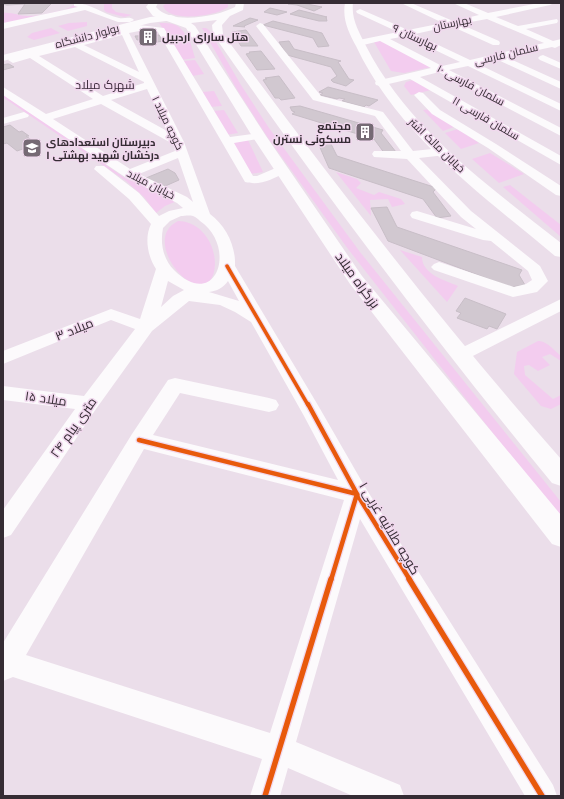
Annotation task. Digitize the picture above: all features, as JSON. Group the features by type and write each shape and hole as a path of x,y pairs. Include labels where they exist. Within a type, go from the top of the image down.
{"main road":[{"path":"194,31 196,28 221,22 240,8 240,3"},
{"name":"خیابان مالک اشتر","path":"350,7 359,43 366,61 380,83 402,110 442,152 561,252"},
{"name":"بولوار دانشگاه","path":"3,52 130,20 150,13 171,18 221,22"},
{"name":"بولوار دانشگاه","path":"72,42 150,13"},
{"name":"بزرگراه میلاد","path":"171,18 190,26 194,31 259,136 356,280 561,535"},
{"path":"221,22 218,34 336,195 461,355 561,476"}],"street":[{"path":"405,3 496,43"},
{"path":"427,12 444,9 459,4 472,3"},
{"path":"509,3 558,22"},
{"path":"75,4 88,7 97,13 118,20 130,20"},
{"path":"459,4 558,44"},
{"name":"بهارستان","path":"359,43 548,4"},
{"path":"3,26 88,7"},
{"name":"بهارستان ۹","path":"350,7 470,63 561,108"},
{"path":"97,13 96,16 107,23"},
{"path":"481,36 558,22"},
{"path":"260,26 317,98 379,114 410,155 466,214 535,268 540,281 531,288 513,292 439,267"},
{"path":"8,59 72,42 124,31 143,28 161,30 249,178 258,180 282,170"},
{"name":"کوچه میلاد ۱","path":"124,31 180,147 195,187 202,215"},
{"name":"سلمان فارسی ۱۰","path":"381,38 558,129"},
{"path":"72,42 148,82"},
{"name":"سلمان فارسی","path":"380,83 496,56 558,44"},
{"path":"28,54 180,147"},
{"path":"496,56 561,86"},
{"path":"543,58 561,66"},
{"name":"سلمان فارسی ۱۱","path":"412,76 561,161"},
{"path":"44,118 102,100 148,82"},
{"name":"خیابان میلاد","path":"3,90 129,174 175,197 202,215"},
{"path":"419,95 436,112 492,146 561,192"},
{"name":"خیابان میلاد","path":"3,100 115,179 134,196 158,224"},
{"path":"3,121 24,115"},
{"path":"492,146 536,133 558,129"},
{"path":"226,141 259,136"},
{"path":"129,174 180,147"},
{"path":"378,154 410,155 442,152"},
{"path":"175,197 194,192 195,187"},
{"path":"146,326 179,300 199,289 207,288 218,282 223,277 227,266 226,245 220,233 212,223 202,215 180,212 170,215 158,224 155,236 158,258 164,269 180,283 199,289"},
{"path":"417,215 499,240"},
{"name":"کوچه طلائیه غربی ۱","path":"227,266 312,412 357,494 542,796"},
{"path":"146,326 164,269"},
{"path":"179,300 193,297 217,298 245,310 258,320"},
{"path":"461,355 561,304"},
{"name":"میلاد ۳","path":"3,358 110,314 146,326"},
{"name":"۲۴ متری پیام","path":"3,528 89,404 146,326"},
{"path":"269,405 175,385 139,440 5,665 279,750 389,796"},
{"name":"میلاد ۱۵","path":"3,393 89,404"},
{"path":"139,440 357,494 265,796"}],"shaded area":[{"path":"104,3 112,3 112,8 116,12 132,15 124,17 106,12 104,10"},
{"path":"166,3 227,3 228,7 214,13 204,15 183,16 174,15 167,11 163,6"},
{"path":"74,5 80,6 63,10"},
{"path":"3,13 25,16 41,15 3,24"},
{"path":"87,22 87,26 68,31 58,26 69,23"},
{"path":"159,23 174,24 183,31 189,40 172,42"},
{"path":"51,28 60,33 34,40 27,37 32,33"},
{"path":"202,28 209,30 241,85 269,128 360,252 561,502 561,520 348,249 268,138 236,88"},
{"path":"382,40 431,67 404,73 391,71 374,42"},
{"path":"190,41 195,58 181,60 173,43"},
{"path":"195,60 204,74 192,76 183,61"},
{"path":"413,80 431,90 411,95 404,86 406,82"},
{"path":"214,91 222,106 210,107 202,92"},
{"path":"3,94 125,178 177,201 165,206 156,213 144,197 126,181 4,98"},
{"path":"430,109 454,127 443,131 423,110"},
{"path":"224,110 238,133 226,135 212,111"},
{"path":"458,129 479,143 461,149 445,133"},
{"path":"248,140 263,172 250,174 232,142"},
{"path":"490,153 524,174 499,183 472,159"},
{"path":"336,172 357,179 361,183 356,188 374,195 379,192 401,199 405,204 392,207 388,199 370,200 371,216"},
{"path":"510,185 561,225 561,237 503,187"},
{"path":"178,221 187,222 202,231 211,246 215,263 214,272 208,283 198,285 187,280 176,270 168,257 165,243 167,231"},
{"path":"400,250 422,257 423,263 430,272 440,279 458,286 447,302"},
{"path":"538,341 544,342 561,356 561,361 550,354 542,357 550,365 538,371 529,365 524,366 525,375 553,399 561,395 561,404 551,409 541,406 514,374 517,352"}],"building":[{"path":"3,3 52,3 42,13 18,14 25,4 7,5"},
{"path":"302,3 322,7 314,11 297,5 288,4"},
{"path":"270,8 287,12 277,15 264,12"},
{"path":"299,10 327,17 327,21 319,21 290,14"},
{"path":"250,18 258,20 244,26 245,27 233,26"},
{"path":"273,21 322,33 329,46 318,47 313,38 263,25"},
{"path":"246,30 258,46 241,46 232,32"},
{"name":"هتل سارای اردبیل","path":"159,35 164,41 150,43 148,39 137,40 135,36"},
{"path":"289,41 294,49 341,61 338,62 349,79 354,80 346,86 333,82 331,80 337,76 331,67 287,55 279,42"},
{"path":"261,51 275,69 257,70 246,54 250,53 249,52"},
{"path":"7,64 14,67 3,70 3,65"},
{"path":"279,76 295,98 281,100 279,98 275,98 263,80 267,79 265,78"},
{"path":"328,87 378,100 369,106 366,105 364,107 342,101 345,99 337,99 320,95 323,93 319,92"},
{"name":"مجتمع مسکونی نسترن","path":"300,106 383,130 381,133 396,152 385,154 374,139 292,114 295,112 292,111 290,107"},
{"path":"10,125 19,132 22,131 37,144 17,151 7,143 3,144 3,127"},
{"path":"330,142 337,156 437,188 433,192 451,216 437,218 423,199 329,168 318,143"},
{"path":"168,169 175,173 179,180 163,187 146,178"},
{"path":"387,207 397,227 522,270 519,275 525,285 510,287 388,241 371,208"},
{"path":"465,298 506,314 497,329 489,326 487,329 457,318 461,313 456,311"}],"cycle path":[{"path":"227,266 312,412 357,494 542,796"},
{"path":"139,440 357,494 265,796"}],"place":[{"name":"هتل سارای اردبیل","path":"148,37"},
{"name":"مجتمع مسکونی نسترن","path":"365,132"},
{"name":"دبیرستان استعدادهای درخشان شهید بهشتی ۱","path":"32,148"}],"district":[{"name":"شهرک میلاد","path":"105,84"}]}
